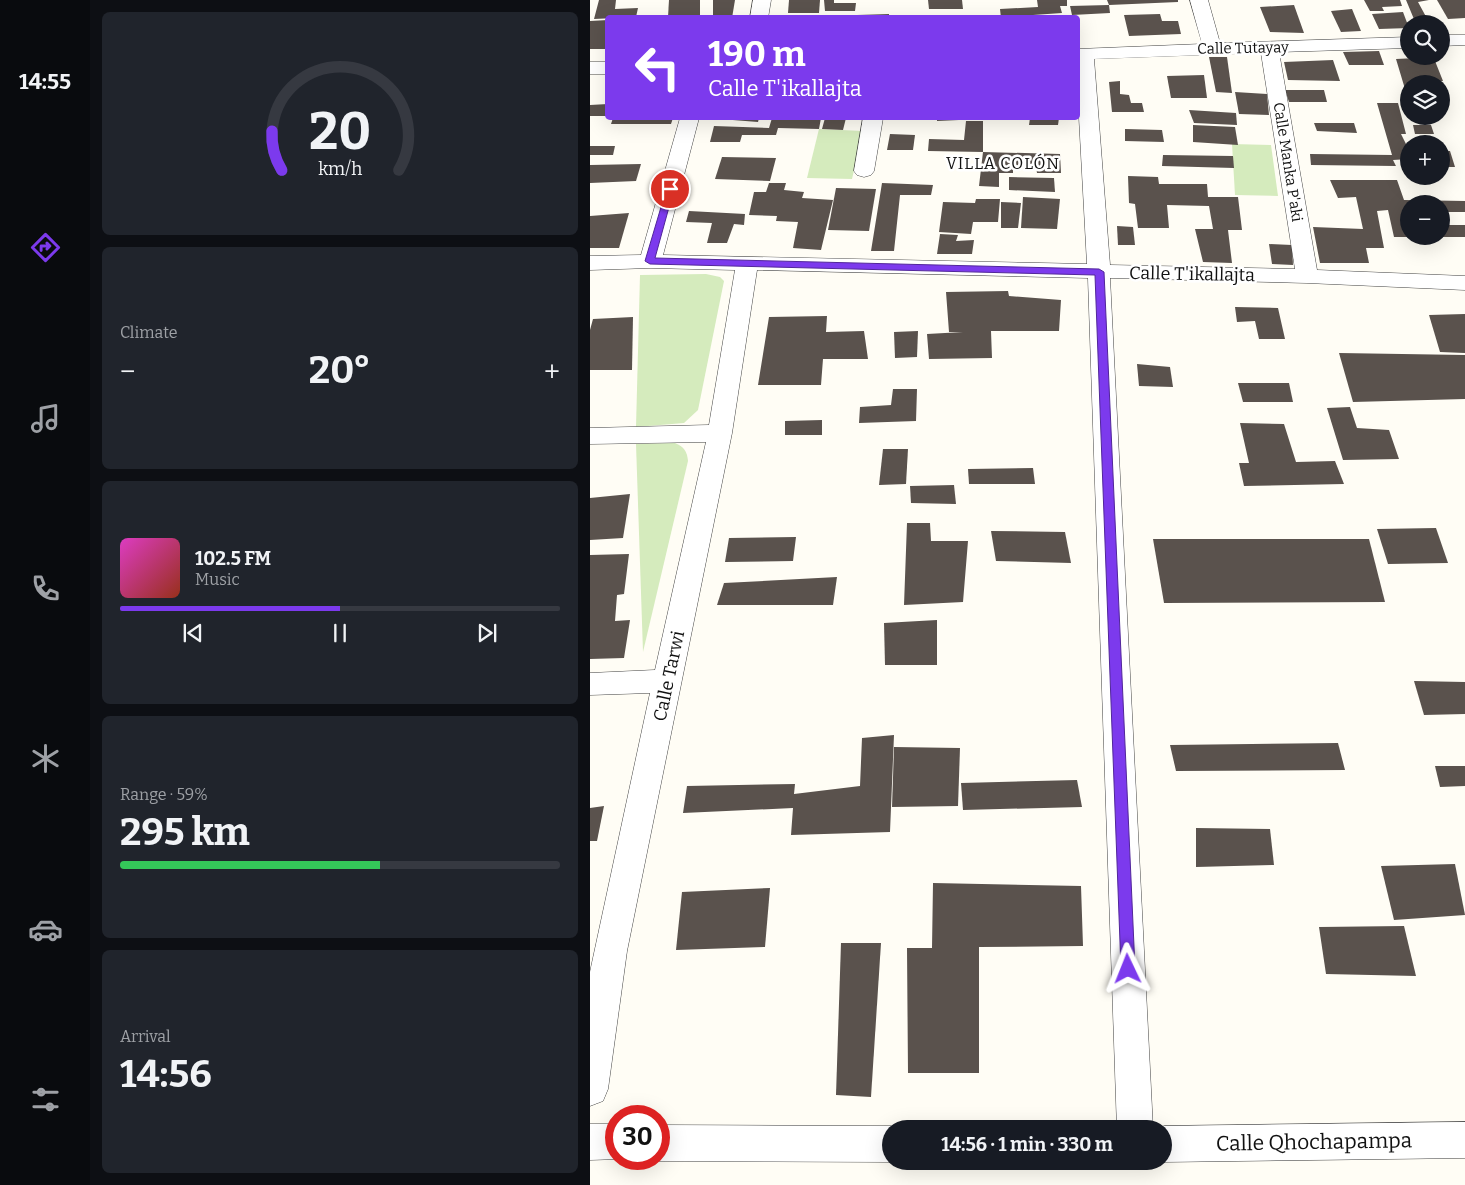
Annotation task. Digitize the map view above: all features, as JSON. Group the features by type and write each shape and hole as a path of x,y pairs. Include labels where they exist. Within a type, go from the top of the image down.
{"street":[{"path":"759,15 762,0"},
{"path":"1199,0 1212,48"},
{"path":"1450,41 1464,42"},
{"name":"Calle Tutayay","path":"1081,53 1400,42"},
{"name":"Calle Manka P'aki","path":"1269,47 1307,276"},
{"path":"1081,53 1099,272 1135,1120"},
{"path":"590,68 605,68"},
{"path":"650,261 689,120"},
{"path":"864,171 873,120"},
{"name":"Calle T'ikallajta","path":"590,263 650,261 747,263 1307,276 1465,283"},
{"name":"Calle Tarwi","path":"590,1089 600,952 668,681 720,433 747,263"},
{"path":"590,436 720,433"},
{"path":"590,684 668,681"},
{"name":"Calle Qhochapampa","path":"1172,1144 1465,1140"},
{"path":"590,1142 605,1142"},
{"path":"670,1142 882,1144"}],"green space":[{"path":"819,129 863,131 852,179 807,178"},
{"path":"1232,144 1271,145 1278,196 1235,195"},
{"path":"706,274 720,277 724,281 698,410 684,423 636,427 640,275"},
{"path":"675,443 684,450 688,461 643,652 636,444"}],"building":[{"path":"599,0 616,0 615,9 638,8 636,15 605,15 605,18 594,19"},
{"path":"669,0 700,0 700,15 668,15"},
{"path":"713,0 735,0 732,15 713,15"},
{"path":"789,0 820,0 819,13 788,13"},
{"path":"824,0 834,0 834,3 856,3 855,11 825,11"},
{"path":"928,0 962,0 963,9 929,9"},
{"path":"1037,0 1067,0 1067,6 1060,6 1062,13 1001,15 1000,9 1038,7"},
{"path":"1107,0 1178,0 1178,2 1109,5"},
{"path":"1364,0 1400,0 1402,6 1382,7 1384,11 1370,11"},
{"path":"1406,0 1429,0 1418,2 1425,15 1412,15"},
{"path":"1437,0 1465,0 1465,18 1450,19 1450,15 1446,15"},
{"path":"1109,5 1110,13 1072,15 1070,6"},
{"path":"1294,5 1304,33 1270,32 1260,7"},
{"path":"1352,9 1361,31 1341,32 1331,11"},
{"path":"1403,12 1404,15 1400,15 1400,28 1379,29 1372,14"},
{"path":"889,14 889,15 857,15"},
{"path":"1160,14 1162,21 1178,21 1181,34 1129,36 1124,15"},
{"path":"605,20 605,49 590,49 590,21"},
{"path":"1379,51 1384,65 1349,65 1343,52"},
{"path":"1209,57 1227,57 1232,93 1216,92"},
{"path":"1396,59 1400,59 1400,65 1437,65 1441,75 1401,75"},
{"path":"1333,60 1340,81 1288,80 1284,62"},
{"path":"1204,75 1207,98 1171,98 1167,76"},
{"path":"1120,81 1120,94 1129,95 1131,103 1142,103 1144,112 1112,112 1109,82"},
{"path":"1285,90 1324,90 1327,102 1289,102"},
{"path":"1235,92 1267,94 1269,115 1239,114"},
{"path":"1377,103 1398,103 1400,125 1404,125 1406,134 1400,135 1400,160 1393,160 1396,166 1311,165 1310,154 1392,155"},
{"path":"605,104 605,116 590,116 590,105"},
{"path":"1189,110 1236,113 1237,125 1194,123"},
{"path":"612,120 672,120 671,124 611,124"},
{"path":"733,120 758,120 758,122"},
{"path":"771,120 821,120 819,129 778,128 776,135 742,135 740,142 710,142 714,126 769,128"},
{"path":"824,120 846,120 843,130 822,129"},
{"path":"1030,120 1059,120 1058,125 1029,125"},
{"path":"966,121 983,121 983,152 928,151 929,139 964,140"},
{"path":"1314,123 1354,123 1357,133 1317,131"},
{"path":"1193,125 1235,127 1238,145 1193,142"},
{"path":"1413,125 1431,125 1434,134 1415,134"},
{"path":"1125,129 1162,130 1164,142 1125,141"},
{"path":"890,134 915,135 913,150 887,150"},
{"path":"590,146 615,146 613,155 590,155"},
{"path":"1450,151 1455,167 1450,167"},
{"path":"983,152 1060,154 1061,173 1037,173 1036,166 1013,165 1013,173 999,173 999,187 979,186"},
{"path":"1163,155 1233,156 1234,168 1162,166"},
{"path":"722,157 776,158 770,181 715,179"},
{"path":"641,164 636,181 590,183 590,165"},
{"path":"1128,176 1158,177 1159,184 1207,184 1208,197 1238,197 1242,230 1228,230 1232,263 1203,262 1195,229 1213,229 1209,206 1167,205 1169,228 1138,228 1135,204 1129,203"},
{"path":"1009,177 1054,178 1055,192 1009,190"},
{"path":"1330,180 1397,180 1402,195 1400,195 1400,237 1394,237 1388,210 1377,211 1384,248 1366,248 1369,263 1320,263 1313,227 1363,229 1356,197 1338,198"},
{"path":"769,183 786,183 784,190 804,192 802,198 833,200 821,250 793,248 798,222 776,221 777,216 749,215 754,192 766,192"},
{"path":"882,183 933,185 931,195 900,195 894,251 871,251"},
{"path":"836,188 876,189 869,231 828,230"},
{"path":"1023,197 1060,199 1057,229 1021,228"},
{"path":"976,199 1000,199 998,222 973,222 971,234 939,232 943,202 975,203"},
{"path":"1450,201 1465,201 1465,212 1450,212"},
{"path":"1001,202 1021,203 1018,228 1001,228"},
{"path":"689,211 745,214 744,225 734,224 727,243 707,243 712,223 686,222"},
{"path":"629,213 619,248 590,248 590,216"},
{"path":"1450,225 1465,225 1465,237 1450,237"},
{"path":"1117,226 1133,227 1135,245 1118,245"},
{"path":"940,234 958,235 956,241 974,240 972,254 937,254"},
{"path":"1269,244 1292,245 1293,265 1272,264"},
{"path":"1008,291 1009,296 1061,300 1059,331 991,331 992,358 929,359 927,334 963,332 949,332 946,292"},
{"path":"1235,307 1278,308 1285,339 1259,339 1255,321 1237,322"},
{"path":"1465,314 1465,353 1440,352 1429,315"},
{"path":"827,316 826,332 864,331 868,359 823,359 821,385 758,385 769,317"},
{"path":"633,317 632,370 590,370 590,330 593,319"},
{"path":"918,331 917,357 895,358 894,332"},
{"path":"1339,353 1465,355 1465,399 1353,402"},
{"path":"1137,364 1170,367 1173,387 1139,386"},
{"path":"1238,383 1289,383 1293,402 1243,402"},
{"path":"893,389 917,389 916,421 859,423 860,407 891,405"},
{"path":"1350,407 1357,428 1389,430 1399,459 1343,460 1327,408"},
{"path":"822,420 822,435 785,435 785,421"},
{"path":"1240,423 1284,424 1296,462 1335,461 1344,484 1244,486 1239,463 1249,463"},
{"path":"883,449 908,449 906,484 879,485"},
{"path":"1033,468 1035,484 969,484 968,469"},
{"path":"954,485 956,504 911,503 910,486"},
{"path":"630,494 623,538 590,540 590,498"},
{"path":"907,523 930,523 931,541 968,541 963,602 904,605"},
{"path":"1436,528 1448,563 1388,564 1377,529"},
{"path":"991,531 1065,532 1071,563 996,561"},
{"path":"796,537 793,561 725,562 729,538"},
{"path":"1153,539 1369,539 1385,602 1164,603"},
{"path":"629,554 624,594 617,595 615,621 630,620 624,658 590,659 590,555"},
{"path":"837,577 833,605 717,605 724,583"},
{"path":"937,620 937,665 885,665 884,623"},
{"path":"1414,681 1465,682 1465,714 1424,715"},
{"path":"894,735 890,832 791,835 793,808 683,813 687,786 795,784 794,794 860,786 862,738"},
{"path":"1338,743 1345,770 1176,771 1170,745"},
{"path":"894,747 960,748 958,806 892,807"},
{"path":"1435,766 1465,766 1465,786 1440,787"},
{"path":"1077,780 1082,807 963,810 961,783"},
{"path":"604,806 597,841 590,841 590,808"},
{"path":"1196,828 1270,829 1274,865 1196,867"},
{"path":"1455,864 1465,915 1394,920 1381,866"},
{"path":"933,883 1081,886 1083,946 979,947 979,1073 908,1073 907,948 932,948"},
{"path":"770,888 765,947 676,950 682,892"},
{"path":"1404,926 1416,976 1326,974 1319,927"},
{"path":"841,943 881,943 871,1097 836,1095"}],"district":[{"name":"VILLA COLÓN","path":"1003,163"}],"route":[{"path":"670,189 650,261 1099,272 1128,969"}]}
